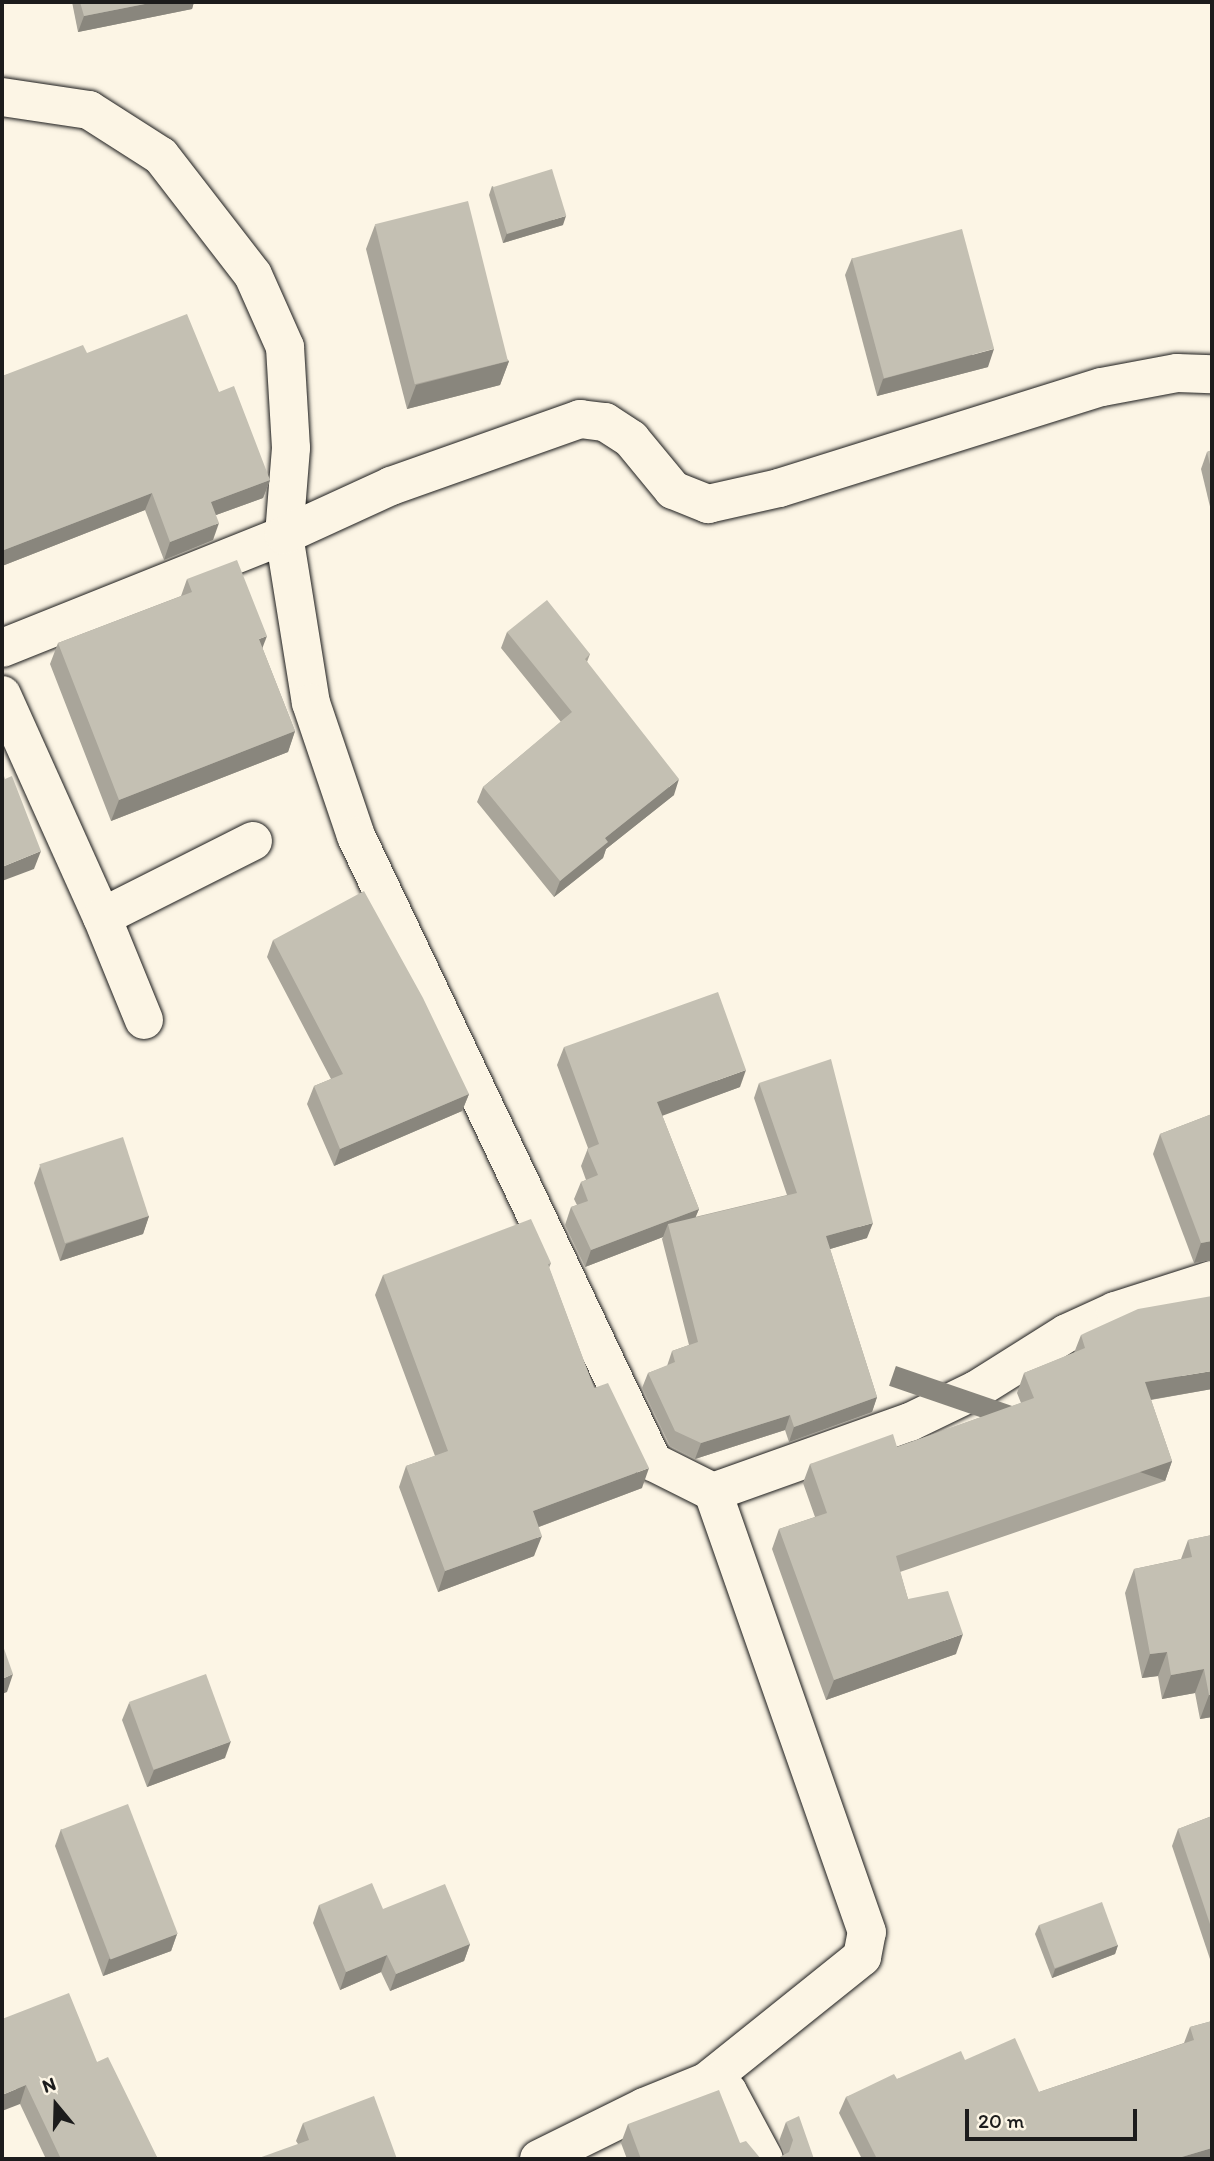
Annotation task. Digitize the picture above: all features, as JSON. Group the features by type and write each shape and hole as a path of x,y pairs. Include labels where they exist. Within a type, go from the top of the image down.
{"street":[{"path":"2,97 89,110 161,156 253,275 285,347 291,448 284,535 311,703 356,836 653,1462 713,1492 867,1939 862,1957 706,2082 644,2107 539,2159"},
{"path":"2,648 284,535 391,486 580,419 605,422 631,439 673,490 708,504 818,476 1102,387 1177,373 1212,374"},
{"path":"2,695 102,916 144,1020"},
{"path":"102,916 253,841"},
{"path":"713,1492 911,1422 976,1390 1067,1333 1115,1311 1212,1280"},
{"path":"706,2082 728,2092 764,2159"}],"building":[{"path":"80,2 155,2 84,16"},
{"path":"552,169 566,216 507,234 493,187"},
{"path":"468,201 508,361 415,384 375,224"},
{"path":"962,229 994,349 884,378 852,259"},
{"path":"187,314 219,392 234,386 270,480 211,502 219,523 170,542 152,493 4,550 2,376 83,345 87,353"},
{"path":"1212,450 1212,473 1207,452"},
{"path":"237,560 267,636 259,639 295,731 119,800 58,643 192,592 187,579"},
{"path":"547,600 590,654 585,659 679,779 605,838 608,842 560,881 483,787 572,712 507,632"},
{"path":"2,770 5,779 12,776 41,851 2,867"},
{"path":"364,891 423,998 469,1094 340,1149 314,1086 343,1074 273,940"},
{"path":"718,992 746,1070 657,1102 699,1209 591,1250 571,1207 588,1201 581,1182 598,1175 587,1149 599,1144 564,1047"},
{"path":"831,1059 873,1223 826,1236 877,1397 794,1427 790,1415 701,1443 675,1431 648,1373 675,1362 672,1351 698,1342 668,1224 797,1193 759,1083"},
{"path":"1212,1114 1212,1241 1201,1243 1160,1134"},
{"path":"123,1137 149,1216 65,1243 39,1164"},
{"path":"531,1219 551,1263 548,1264 594,1388 608,1383 649,1468 533,1511 542,1536 445,1571 406,1466 448,1451 383,1275"},
{"path":"1212,1296 1212,1371 1145,1382 1172,1461 896,1556 908,1599 948,1591 963,1634 834,1680 779,1529 827,1513 810,1464 893,1434 897,1447 1034,1398 1024,1373 1085,1348 1081,1335 1138,1309"},
{"path":"1212,1535 1212,1695 1209,1695 1204,1669 1171,1675 1167,1652 1150,1654 1134,1569 1192,1557 1188,1540"},
{"path":"2,1643 13,1674 2,1679"},
{"path":"206,1674 231,1742 154,1770 129,1702"},
{"path":"128,1804 178,1934 111,1960 61,1830"},
{"path":"1212,1816 1212,1930 1178,1829"},
{"path":"372,1883 383,1909 445,1884 470,1944 396,1974 387,1955 346,1972 319,1905"},
{"path":"1102,1902 1118,1945 1055,1968 1039,1925"},
{"path":"69,1993 97,2062 108,2057 158,2159 61,2159 26,2085 2,2095 2,2019"},
{"path":"1212,2021 1212,2148 1175,2159 877,2159 846,2097 894,2074 897,2079 961,2051 965,2060 1015,2038 1039,2092 1194,2040 1190,2027"},
{"path":"719,2090 740,2143 746,2141 761,2159 641,2159 628,2124"},
{"path":"374,2096 397,2159 256,2159 309,2140 303,2123"},
{"path":"799,2116 814,2159 776,2159 789,2152 793,2140 786,2122"}]}
